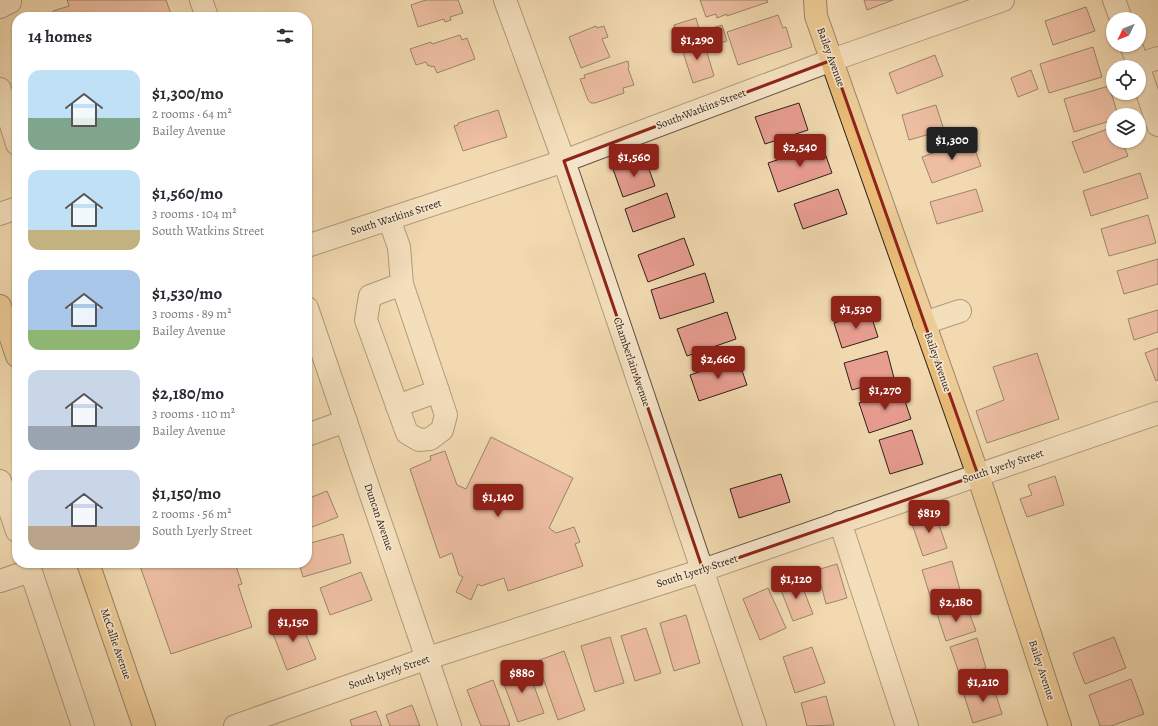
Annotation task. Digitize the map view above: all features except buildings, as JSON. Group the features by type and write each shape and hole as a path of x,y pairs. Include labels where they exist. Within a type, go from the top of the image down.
{"main road":[{"name":"Bailey Avenue","path":"813,6 978,475 1060,726"},
{"path":"0,306 12,349"},
{"name":"McCallie Avenue","path":"90,568 144,726"}],"street":[{"path":"202,0 206,12"},
{"name":"Chamberlain Avenue","path":"505,0 564,161 755,726"},
{"name":"South Watkins Street","path":"312,244 564,161 832,60 969,6 1003,0"},
{"path":"1114,0 1118,12"},
{"path":"1146,77 1158,126"},
{"path":"0,89 12,128"},
{"path":"0,214 12,210"},
{"path":"389,219 398,247 402,284 446,415 442,430 430,439 419,440 407,433 366,320 370,296 402,284"},
{"path":"924,323 960,311"},
{"name":"Duncan Avenue","path":"312,322 450,726"},
{"path":"397,406 438,391"},
{"name":"South Lyerly Street","path":"235,726 266,721 428,658 703,570 1158,413"},
{"path":"312,433 346,421"},
{"path":"0,481 12,516"},
{"path":"840,522 907,726"},
{"path":"0,581 27,568"},
{"path":"29,568 83,726"}],"highlighted area":[{"path":"832,60 978,475 703,570 564,161"}]}
